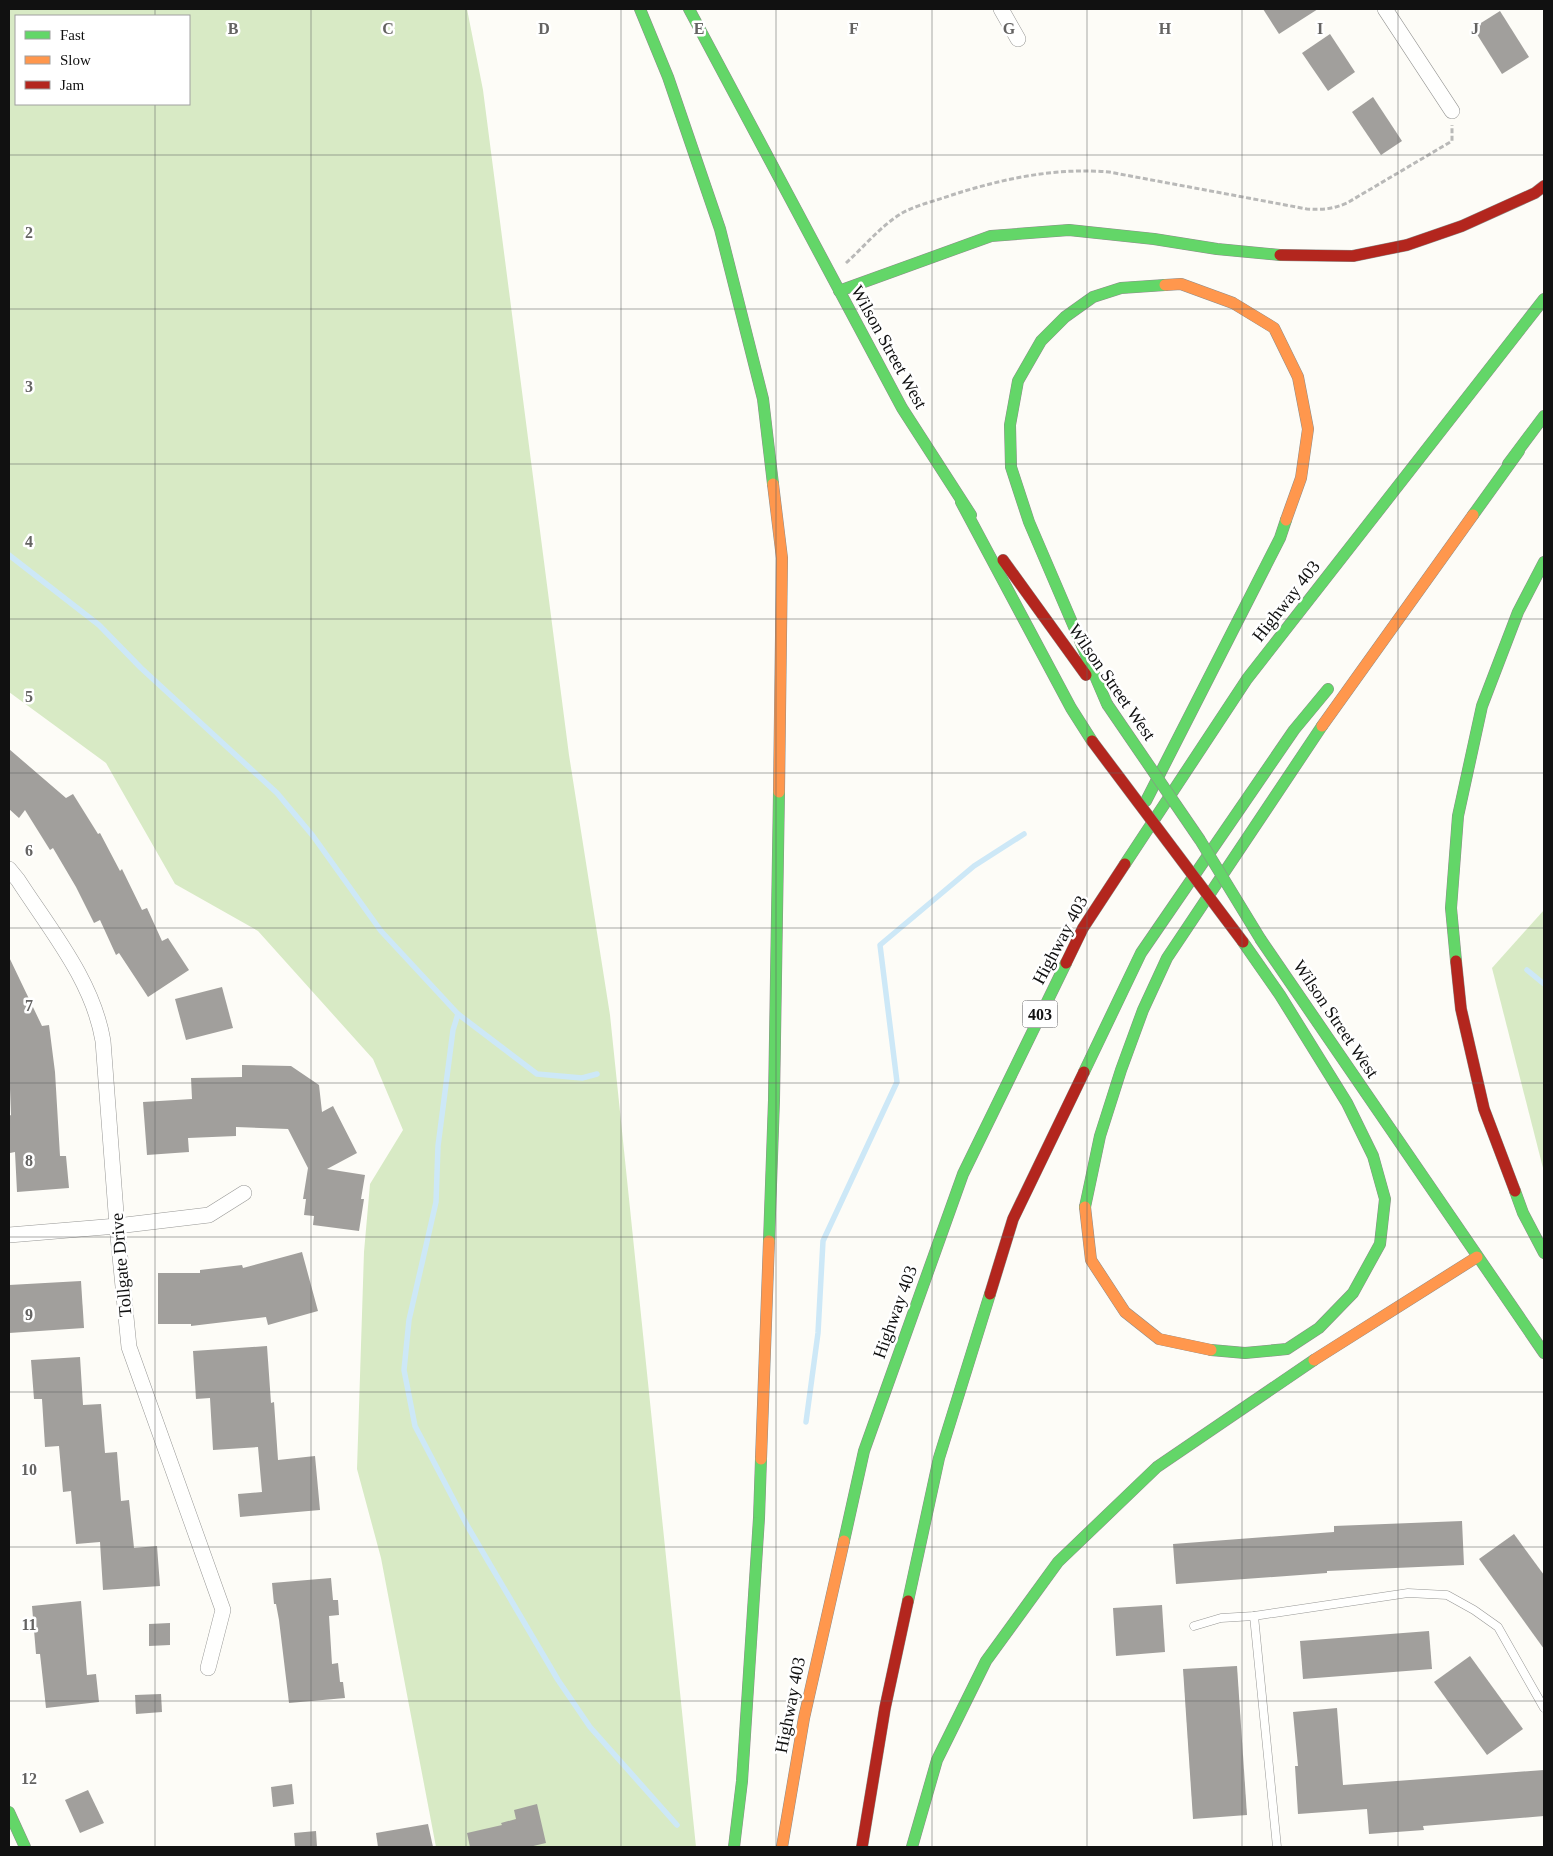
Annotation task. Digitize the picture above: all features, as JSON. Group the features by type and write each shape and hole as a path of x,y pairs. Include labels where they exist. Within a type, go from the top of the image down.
{"main road":[{"path":"640,9 668,77 720,229 763,399 782,558 774,1100 760,1468 742,1781 734,1847"},
{"name":"Wilson Street West","path":"688,9 902,408 961,502 1108,704 1200,840 1261,940 1544,1353"},
{"path":"839,291 990,236 1069,230 1154,239 1217,249 1282,255 1353,256 1407,245 1462,226 1535,193 1544,186"},
{"path":"1108,704 1029,522 1011,467 1010,425 1018,381 1040,341 1065,317 1092,296 1121,288 1181,284 1233,303 1274,328 1298,377 1308,428 1301,478 1280,538 1222,648 1135,823"},
{"name":"Highway 403","path":"782,1847 804,1718 864,1450 963,1174 1083,928 1247,679 1544,299"},
{"path":"961,502 1072,708 1092,741 1243,942 1280,995 1347,1103 1373,1156 1385,1199 1380,1244 1354,1293 1320,1328 1287,1349 1245,1353 1203,1349 1158,1339 1124,1312 1091,1260 1085,1209 1100,1136 1143,1010 1166,958 1321,727 1544,416"},
{"path":"1388,614 1519,451"},
{"path":"1544,562 1518,612 1482,706 1458,816 1451,908 1461,1009 1484,1109 1523,1212 1544,1253"},
{"path":"862,1847 885,1708 939,1458 1013,1219 1141,953 1294,730 1338,676"},
{"path":"1083,928 1126,840"},
{"path":"912,1847 937,1760 986,1661 1058,1562 1156,1466 1289,1376 1477,1256"},
{"path":"9,1812 25,1847"}],"street":[{"path":"1000,9 1018,39"},
{"path":"1385,9 1452,111"},
{"name":"Tollgate Drive","path":"9,869 80,975 92,998 100,1022 129,1347 223,1610 208,1668"},
{"path":"9,1235 117,1226 209,1215 244,1193"}],"lane":[{"path":"1194,1626 1221,1618 1254,1616 1408,1593 1447,1595 1474,1610 1498,1627 1544,1708"},
{"path":"1254,1616 1277,1847"}],"path":[{"path":"831,277 865,246 882,227 904,212 972,188 1060,172 1085,170 1109,172 1307,209 1334,208 1347,203 1452,141 1452,111"}],"green space":[{"path":"9,9 467,9 483,90 569,755 610,1015 696,1847 436,1847 381,1558 357,1469 364,1252 370,1184 403,1130 373,1059 258,931 175,884 106,763 9,692"},
{"path":"1544,910 1544,1172 1492,968"}],"building":[{"path":"1263,9 1318,9 1279,34"},
{"path":"1500,11 1529,57 1502,74 1473,28"},
{"path":"1330,34 1355,72 1328,91 1302,53"},
{"path":"1373,97 1402,141 1381,155 1352,112"},
{"path":"9,749 66,798 73,794 98,834 100,833 120,871 122,869 142,910 147,908 162,941 168,938 189,970 148,997 119,953 116,955 100,920 94,923 53,848 50,850 25,810 19,818 9,809"},
{"path":"9,957 42,1026 49,1025 55,1072 60,1156 66,1156 69,1188 17,1192 15,1152 10,1153 9,1140 9,1116 11,1115"},
{"path":"222,987 233,1028 186,1040 175,999"},
{"path":"242,1065 291,1066 319,1085 322,1112 333,1106 357,1153 327,1169 365,1175 361,1199 364,1199 359,1231 313,1225 314,1216 304,1215 306,1199 303,1199 308,1168 288,1129 236,1127 236,1136 188,1138 189,1152 147,1155 143,1102 192,1099 191,1078 242,1077"},
{"path":"302,1252 318,1311 268,1325 266,1317 191,1326 191,1324 158,1324 158,1273 200,1273 200,1270 242,1265 243,1268"},
{"path":"81,1281 84,1328 9,1333 9,1285"},
{"path":"267,1346 271,1403 274,1402 278,1460 315,1456 320,1510 240,1517 238,1494 262,1492 258,1447 213,1450 210,1398 196,1399 193,1351"},
{"path":"80,1357 83,1405 101,1404 105,1453 117,1452 121,1501 129,1500 134,1548 157,1546 160,1586 103,1590 100,1542 76,1544 71,1491 63,1492 59,1446 45,1447 42,1399 34,1399 31,1360"},
{"path":"1462,1521 1464,1565 1327,1571 1327,1573 1176,1584 1173,1544 1334,1532 1334,1526"},
{"path":"1514,1534 1544,1575 1544,1649 1479,1559"},
{"path":"331,1578 333,1600 338,1600 339,1615 329,1616 332,1664 338,1663 340,1682 343,1682 345,1698 289,1703 279,1620 276,1604 274,1604 272,1583"},
{"path":"81,1601 87,1675 96,1674 99,1702 46,1708 40,1654 36,1654 32,1606"},
{"path":"1162,1605 1165,1652 1116,1656 1113,1608"},
{"path":"170,1623 170,1645 149,1646 149,1624"},
{"path":"1429,1631 1432,1669 1303,1679 1300,1641"},
{"path":"1470,1656 1523,1729 1487,1755 1434,1682"},
{"path":"1237,1666 1247,1815 1193,1819 1183,1669"},
{"path":"161,1694 162,1712 136,1714 135,1695"},
{"path":"1337,1708 1343,1785 1544,1770 1544,1816 1423,1826 1424,1830 1369,1834 1367,1809 1298,1814 1295,1766 1298,1766 1293,1712"},
{"path":"292,1784 294,1804 273,1807 271,1787"},
{"path":"88,1790 104,1823 80,1833 65,1800"},
{"path":"537,1804 546,1843 529,1847 470,1847 467,1833 502,1825 501,1823 516,1819 514,1810"},
{"path":"428,1824 433,1847 378,1847 376,1833"},
{"path":"316,1831 317,1847 295,1847 294,1833"}],"waterway":[{"path":"9,555 99,625 141,668 277,793 313,836 381,931 458,1014 537,1074 582,1078 597,1074"},
{"path":"806,1422 818,1333 823,1241 897,1082 880,945 974,866 1024,834"},
{"path":"1527,970 1544,984"},
{"path":"458,1014 453,1030 438,1146 436,1202 409,1320 404,1370 415,1426 468,1527 558,1680 590,1727 677,1825"}],"traffic: fast":[{"path":"640,9 668,77 720,229 763,399 773,484"},
{"path":"689,9 902,408 971,515"},
{"path":"839,291 991,236 1069,230 1280,255"},
{"path":"1107,704 1029,522 1011,467 1010,425 1018,381 1041,341 1065,317 1093,297 1121,288 1165,285"},
{"path":"1125,864 1247,679 1544,299"},
{"path":"1508,464 1544,416"},
{"path":"1473,515 1519,451"},
{"path":"961,502 1071,708 1092,741"},
{"path":"1146,801 1280,538 1286,520"},
{"path":"1456,961 1451,908 1458,816 1482,706 1518,612 1544,562"},
{"path":"1084,1072 1141,953 1294,730 1328,689"},
{"path":"1107,704 1200,840 1261,940"},
{"path":"1085,1207 1100,1136 1121,1070 1143,1010 1167,958 1322,726"},
{"path":"769,1241 774,1100 779,792"},
{"path":"1261,940 1544,1353"},
{"path":"1211,1350 1245,1353 1287,1349 1319,1328 1353,1293 1380,1244 1385,1199 1373,1156 1347,1103 1280,995 1243,942"},
{"path":"844,1541 864,1451 963,1174 1066,963"},
{"path":"1515,1191 1523,1213 1544,1253"},
{"path":"908,1601 939,1458 990,1294"},
{"path":"912,1847 937,1760 986,1661 1058,1562 1157,1467 1314,1360"},
{"path":"734,1847 742,1781 761,1459"},
{"path":"9,1812 25,1847"}],"traffic: slow":[{"path":"1165,285 1181,284 1233,303 1274,328 1298,377 1308,429 1301,478 1286,520"},
{"path":"773,484 782,558 779,792"},
{"path":"1322,726 1473,515"},
{"path":"1085,1207 1091,1260 1125,1312 1159,1339 1211,1350"},
{"path":"761,1459 769,1241"},
{"path":"1314,1360 1477,1257"},
{"path":"782,1847 804,1718 844,1541"}],"traffic: jam":[{"path":"1280,255 1353,256 1407,245 1462,226 1535,193 1544,186"},
{"path":"1003,560 1086,675"},
{"path":"1092,741 1243,942"},
{"path":"1066,963 1083,928 1125,864"},
{"path":"1456,961 1461,1009 1484,1109 1515,1191"},
{"path":"990,1294 1013,1219 1084,1072"},
{"path":"862,1847 885,1708 908,1601"}]}
